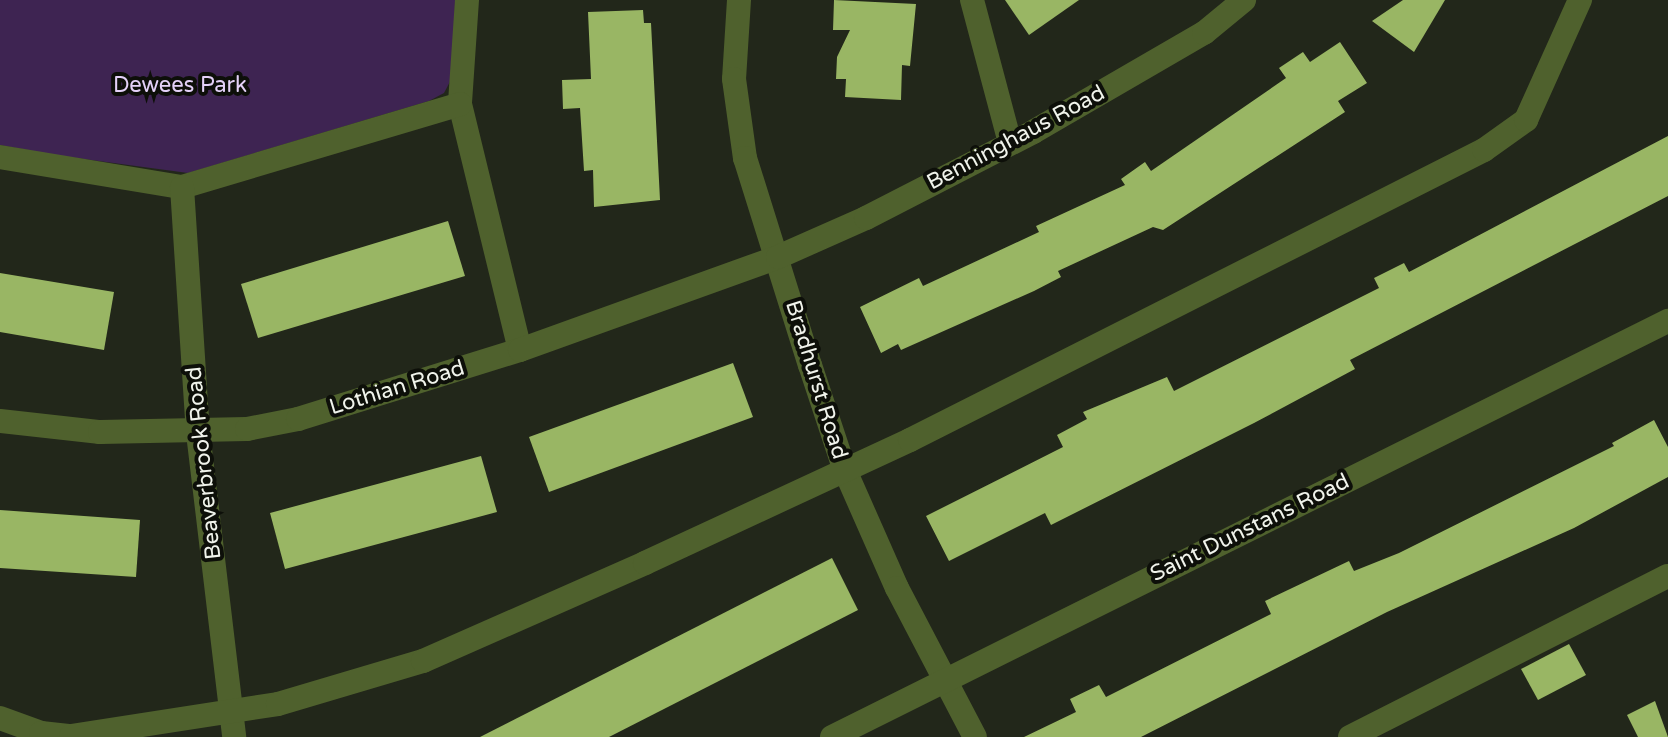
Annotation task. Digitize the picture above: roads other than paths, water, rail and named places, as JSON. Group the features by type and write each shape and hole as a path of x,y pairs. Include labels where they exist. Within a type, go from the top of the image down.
{"street":[{"path":"467,0 460,104 520,350"},
{"name":"Bradhurst Road","path":"739,0 734,79 745,158 844,468 943,680 975,737"},
{"path":"972,0 1010,143"},
{"name":"Benninghaus Road","path":"778,257 1010,143 1204,33 1244,0"},
{"path":"0,718 41,733 71,736 233,726 423,661 950,420 1484,150 1526,120 1580,0"},
{"path":"0,157 182,187 460,104"},
{"name":"Beaverbrook Road","path":"182,187 198,433 233,726"},
{"name":"Lothian Road","path":"0,421 100,432 198,433 298,419 520,350 778,257"},
{"name":"Saint Dunstans Road","path":"832,737 1668,321"},
{"path":"1350,737 1668,576"}],"park label":[{"name":"Dewees Park","path":"180,86"}]}
